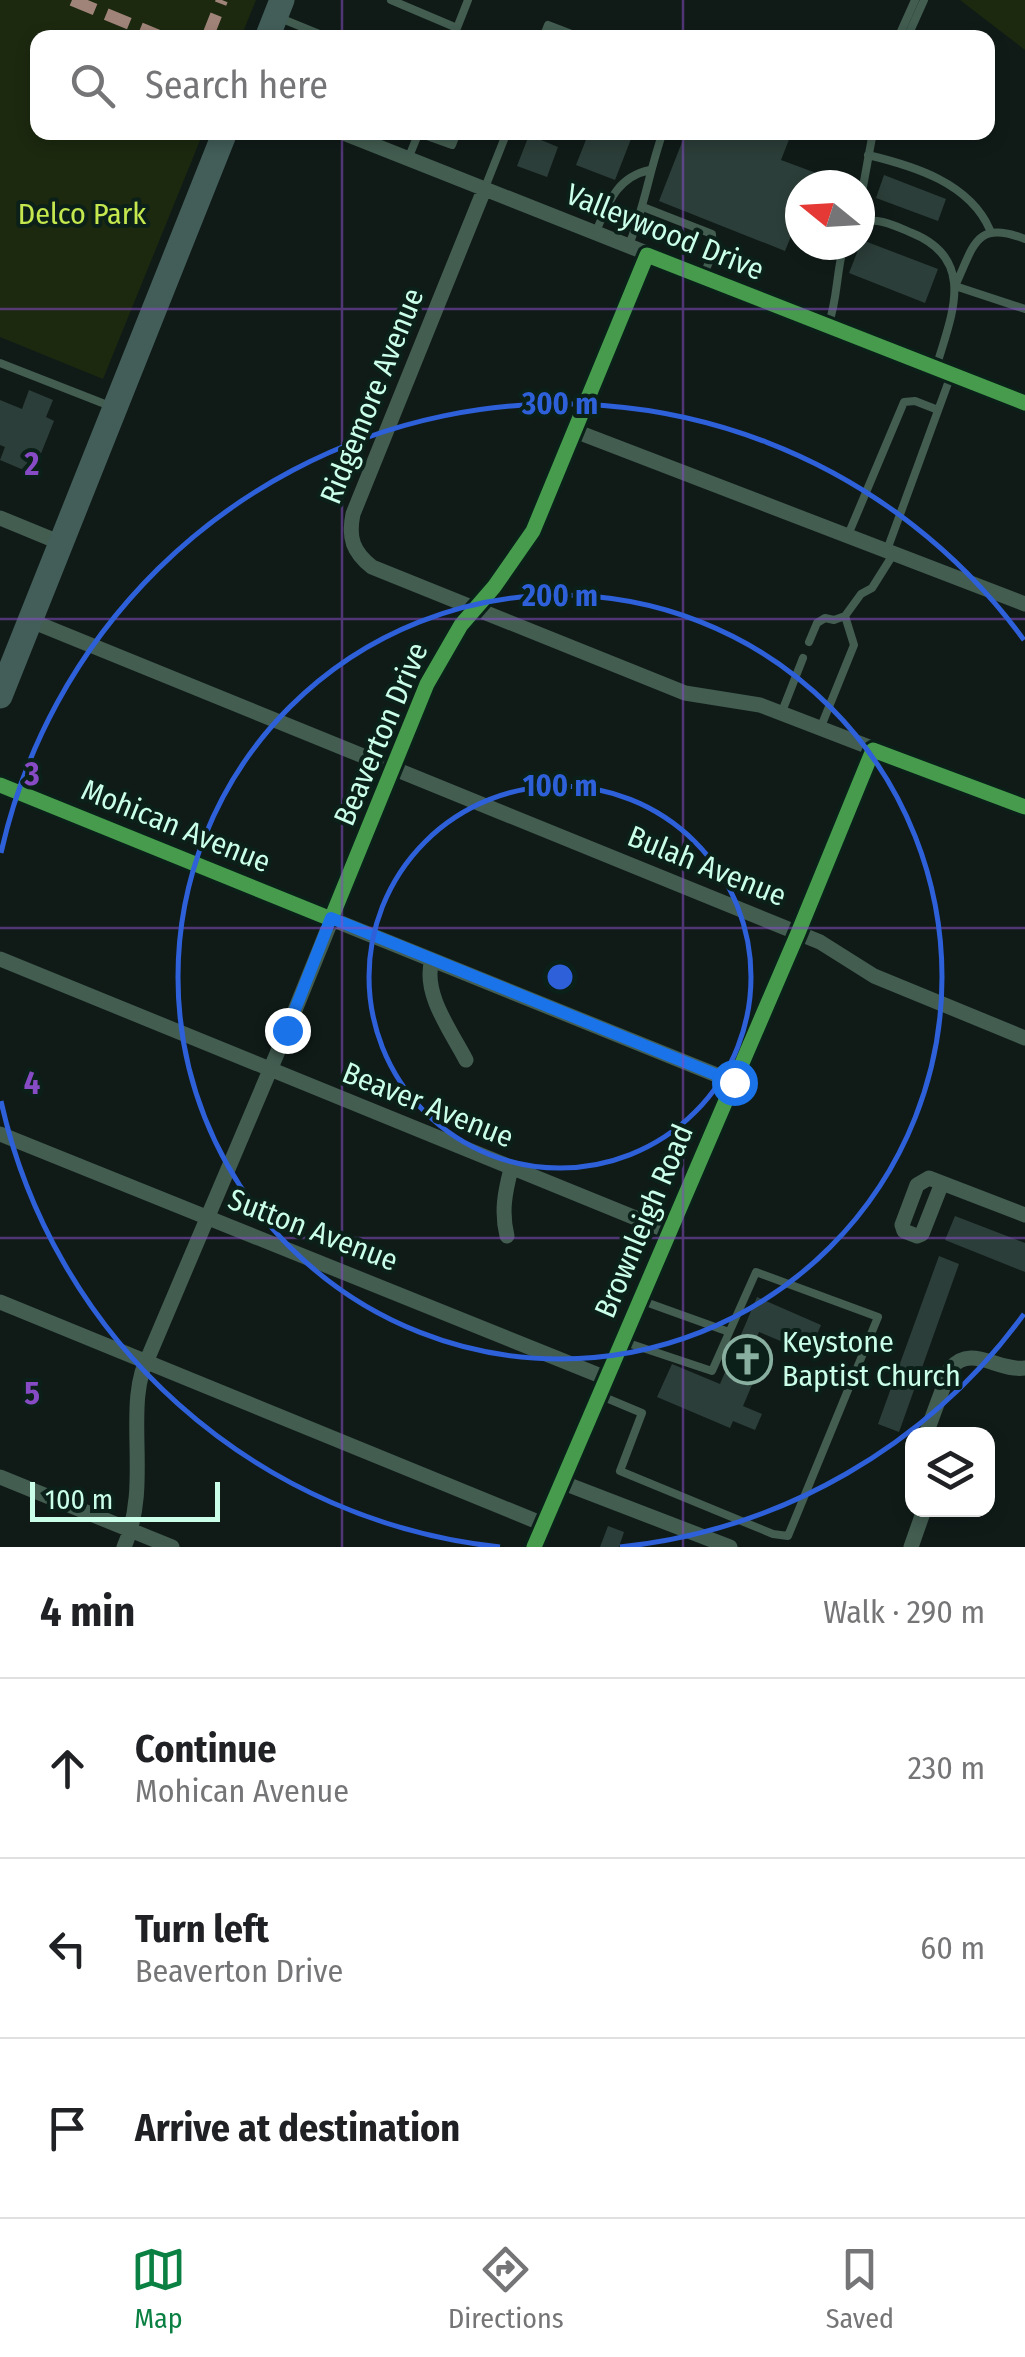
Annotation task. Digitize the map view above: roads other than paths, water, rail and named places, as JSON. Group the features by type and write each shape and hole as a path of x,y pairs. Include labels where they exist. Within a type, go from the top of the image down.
{"main road":[{"path":"0,696 222,140"}],"street":[{"name":"Valleywood Drive","path":"361,140 1025,404"},
{"name":"Ridgemore Avenue","path":"484,190 352,514 354,549 372,567 685,693 743,701 1025,807"},
{"name":"Beaverton Drive","path":"124,1547 138,1497 138,1401 143,1362 148,1359 435,668 534,531 647,255"},
{"path":"575,431 1025,604"},
{"path":"0,518 60,543"},
{"name":"Bulah Avenue","path":"29,620 820,942 898,987 1025,1038"},
{"name":"Brownleigh Road","path":"534,1547 873,750"},
{"name":"Mohican Avenue","path":"0,785 734,1082"},
{"name":"Beaver Avenue","path":"0,960 670,1232"},
{"path":"432,960 428,974 431,988 466,1060"},
{"name":"Sutton Avenue","path":"0,1134 606,1378"},
{"path":"507,1236 504,1194 512,1169"},
{"path":"942,1182 1025,1215"},
{"path":"0,1302 543,1524"},
{"path":"929,1427 955,1362 972,1357 1014,1369 1025,1368"},
{"path":"0,1477 172,1547"},
{"path":"561,1482 730,1547"},
{"path":"911,1547 922,1517"}],"lane":[{"path":"392,0 457,28 468,0"},
{"path":"902,30 915,0"},
{"path":"911,30 924,0"},
{"path":"275,18 307,30"},
{"path":"408,159 415,140"},
{"path":"484,190 503,140"},
{"path":"628,247 660,140"},
{"path":"866,170 871,140"},
{"path":"868,155 932,175 984,214 990,230"},
{"path":"595,234 618,186 627,177 650,170"},
{"path":"643,207 712,234 713,254 703,276"},
{"path":"875,219 928,240 949,257 955,286"},
{"path":"809,642 817,623 824,618 844,616 860,594 872,588 890,552 938,410 955,286 978,238 990,230 1004,230 1025,239"},
{"path":"828,326 839,260"},
{"path":"955,286 1025,309"},
{"path":"0,362 114,408"},
{"path":"848,536 904,402 915,401 938,410"},
{"path":"820,729 854,645 844,616"},
{"path":"781,714 802,658"},
{"path":"599,1395 642,1413 620,1471 773,1534 788,1536 878,1317 756,1272 712,1371 622,1340"},
{"path":"640,1300 729,1332"}],"place":[{"name":"Keystone Baptist Church","path":"747,1359"}],"park label":[{"name":"Delco Park","path":"82,214"}]}
